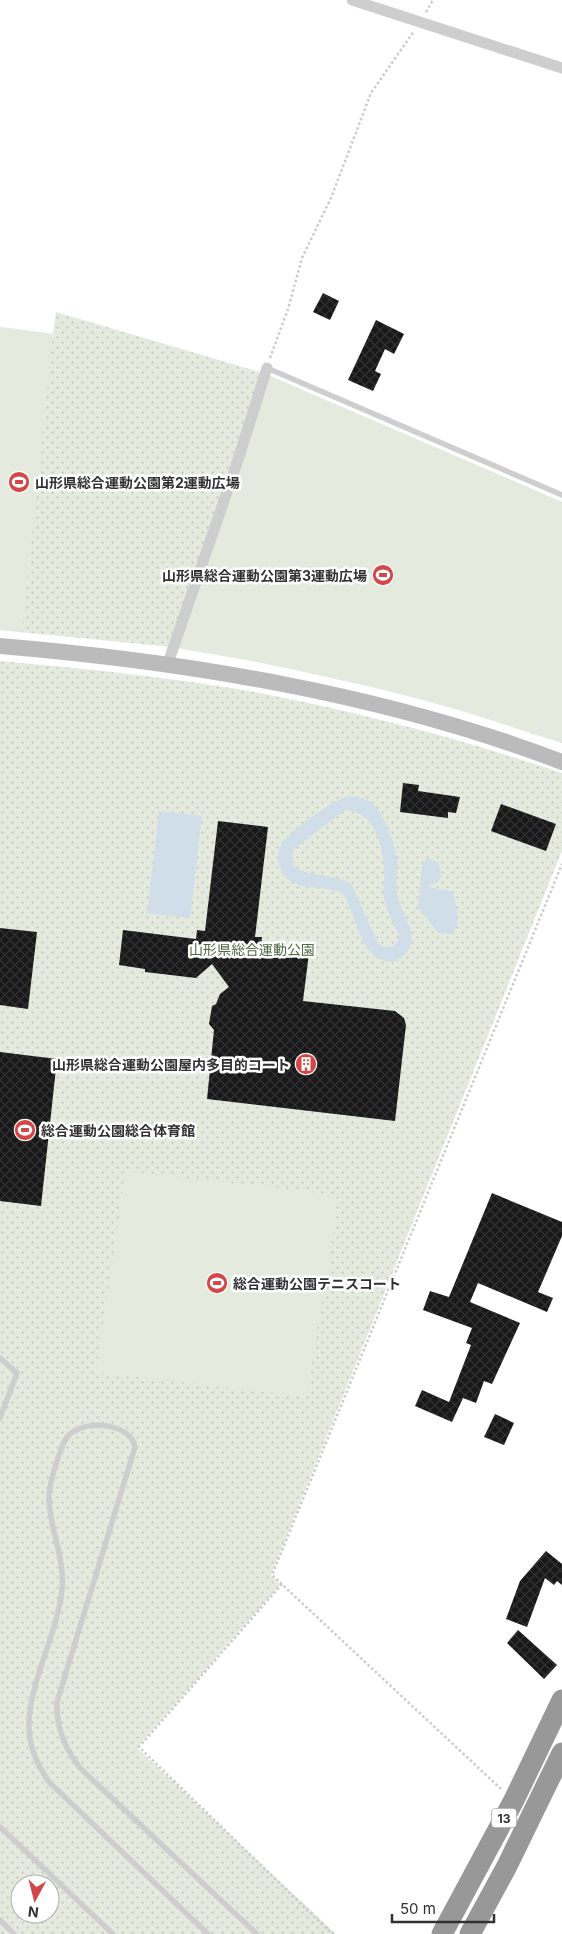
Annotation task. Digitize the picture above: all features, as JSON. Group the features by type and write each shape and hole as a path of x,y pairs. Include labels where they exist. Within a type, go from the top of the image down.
{"highway":[{"name":"13","path":"442,1934 514,1800 562,1700"},
{"name":"13","path":"470,1934 508,1866 562,1753"}],"street":[{"path":"352,0 562,68"},
{"path":"167,666 238,463 267,368"},
{"path":"0,646 108,656 245,678 370,704 416,716 562,762"}],"lane":[{"path":"267,368 562,495"},
{"path":"0,1358 17,1373 0,1418"},
{"path":"208,1934 49,1782 34,1756 31,1744 30,1714 54,1632 62,1587 61,1553 49,1505 50,1488 64,1441 70,1433 86,1426 106,1427 125,1432 134,1442 135,1448 57,1702 62,1740 67,1751 82,1770 257,1934"},
{"path":"0,1827 113,1934"},
{"path":"0,1920 14,1934"}],"path":[{"path":"267,368 288,310 302,258 331,198 371,93 421,23"},
{"path":"514,1800 272,1575 562,864"},
{"path":"282,1584 139,1748 332,1934"}],"green space":[{"path":"56,312 263,373 562,502 562,743 422,698 259,662 171,647 0,630 0,327 53,334"},
{"name":"山形県総合運動公園第2運動広場","path":"0,327 53,334 22,632 0,630"},
{"name":"山形県総合運動公園第3運動広場","path":"270,376 562,502 562,743 421,699 373,687 277,666 180,648"},
{"name":"山形県総合運動公園","path":"0,661 96,670 255,692 333,708 410,727 562,773 562,851 271,1575 280,1585 137,1748 336,1934 0,1934"},
{"name":"総合運動公園テニスコート","path":"125,1171 337,1195 328,1278 319,1316 307,1397 96,1372"}],"shaded area":[{"path":"350,796 372,803 380,813 394,845 397,859 397,893 412,938 411,946 406,954 396,961 384,960 375,956 367,948 343,894 329,889 308,887 294,883 281,871 278,861 279,850 289,835 315,815 343,798","holes":["345,810 355,812 369,822 379,840 383,860 384,898 389,915 399,936 397,943 392,947 385,947 378,943 352,885 336,878 297,869 293,865 292,854 295,848"]},
{"path":"159,811 202,816 190,918 147,913"},
{"path":"428,859 439,863 441,877 438,882 431,883 429,887 450,891 453,894 458,921 455,930 451,934 438,933 418,907 422,864"}],"building":[{"path":"323,293 339,301 330,320 313,312"},
{"path":"376,320 404,334 394,354 385,349 375,371 381,374 373,391 348,380"},
{"path":"403,783 419,785 418,791 460,797 456,813 448,812 448,818 400,812"},
{"path":"501,804 556,824 546,851 491,831"},
{"path":"218,821 268,827 255,937 262,937 261,947 309,953 303,1001 395,1011 404,1018 406,1025 395,1121 207,1099 214,1030 209,1024 212,1006 216,1004 220,994 229,987 212,964 196,978 145,972 145,969 119,965 123,930 196,939 197,930 205,931"},
{"path":"0,928 37,932 28,1009 0,1005"},
{"name":"総合運動公園総合体育館","path":"0,1052 57,1059 41,1206 0,1201"},
{"path":"492,1193 562,1222 562,1236 538,1292 553,1298 547,1312 478,1283 470,1302 520,1323 492,1384 484,1381 476,1403 463,1398 452,1422 415,1406 422,1390 449,1402 471,1345 466,1343 472,1328 423,1310 430,1291 449,1297"},
{"path":"495,1414 514,1423 504,1445 484,1437"},
{"path":"546,1551 562,1564 562,1585 557,1581 554,1585 545,1578 527,1627 506,1619 520,1581"},
{"path":"518,1630 557,1665 544,1679 507,1643"}],"place":[{"name":"山形県総合運動公園第2運動広場","path":"19,482"},
{"name":"山形県総合運動公園第3運動広場","path":"383,575"},
{"name":"山形県総合運動公園屋内多目的コート","path":"306,1064"},
{"name":"総合運動公園総合体育館","path":"25,1130"},
{"name":"総合運動公園テニスコート","path":"217,1283"}]}
